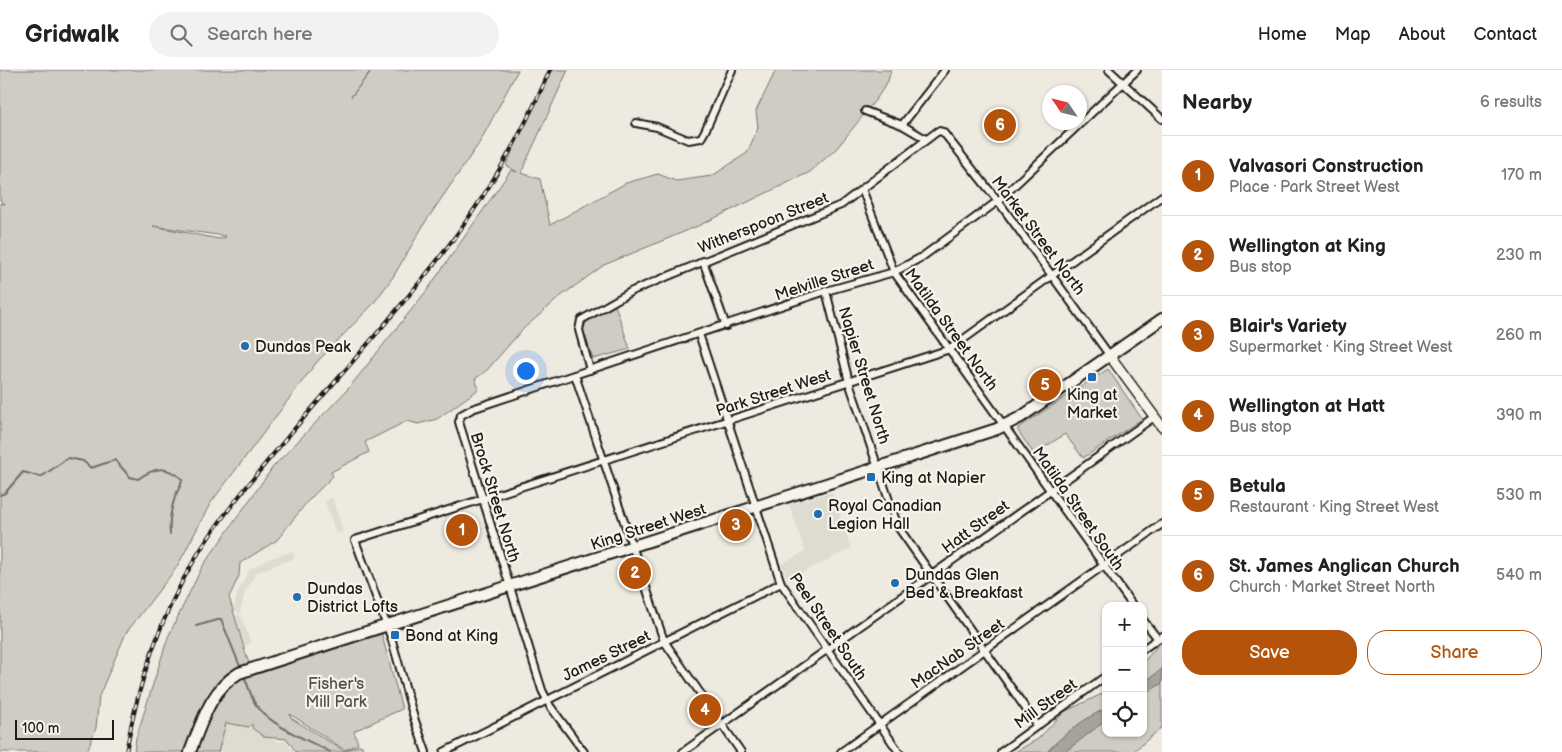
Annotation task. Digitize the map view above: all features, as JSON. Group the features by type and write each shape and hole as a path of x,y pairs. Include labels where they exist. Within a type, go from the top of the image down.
{"main road":[{"name":"King Street West","path":"190,752 213,698 223,684 238,673 1004,425 1021,417 1162,320"}],"street":[{"path":"636,123 657,127 688,140 700,138 705,132 732,70"},
{"path":"902,125 944,70"},
{"path":"1109,70 1162,119"},
{"name":"Melville Street","path":"461,415 472,409 826,292 894,272 922,257 998,201 1137,70"},
{"path":"865,111 902,125 926,139"},
{"name":"Witherspoon Street","path":"590,370 579,330 581,320 617,298 841,205 937,131 943,132"},
{"name":"Market Street North","path":"943,132 998,201 1110,356"},
{"name":"Matilda Street North","path":"862,189 894,272 1004,425"},
{"name":"Park Street West","path":"387,626 355,540 950,349 1161,200"},
{"path":"703,261 726,326"},
{"name":"Napier Street North","path":"826,292 849,382 898,527 933,574 1038,726"},
{"name":"Peel Street South","path":"699,334 754,507 781,583 899,752"},
{"path":"1110,356 1162,428"},
{"path":"575,375 664,642 740,752"},
{"name":"Hatt Street","path":"683,752 1162,411"},
{"name":"Brock Street North","path":"461,415 459,422 482,500 546,700 584,752"},
{"name":"Matilda Street South","path":"1004,425 1130,602"},
{"name":"MacNab Street","path":"841,752 1162,524"},
{"name":"James Street","path":"444,752 781,583"},
{"path":"1146,647 1160,637 1147,624"},
{"path":"387,626 426,752"},
{"name":"Mill Street","path":"1001,752 1102,679"}],"shaded area":[{"path":"832,492 851,548 788,580 782,564 805,551 789,504"},
{"path":"332,498 343,531 336,534 325,501"},
{"path":"293,551 295,558 257,572 245,592 240,613 233,611 238,591 250,569 271,558"},
{"path":"240,614 251,643 245,646 234,616"},
{"path":"1162,669 1162,683 1147,693 1147,680"},
{"path":"1102,710 1102,723 1065,752 1047,752 1074,727"},
{"path":"225,723 249,727 279,742 286,741 294,752 219,752"}],"green space":[{"path":"0,70 371,70 351,97 372,70 518,70 480,142 426,221 393,277 373,304 316,363 210,504 177,567 126,633 99,696 96,728 87,752 0,752 0,203 5,204 0,200","holes":["153,226 225,236 219,239"]},
{"name":"Fisher's Mill Park","path":"551,70 568,70 521,173 540,179 550,225 626,183 658,174 676,181 712,176 747,153 758,128 756,111 776,70 891,70 888,81 877,98 837,148 810,172 698,226 604,265 561,296 522,330 487,370 475,379 479,389 437,419 418,424 407,421 365,442 369,452 331,472 333,476 307,502 277,540 240,563 239,576 229,597 247,658 254,673 381,632 402,709 354,731 358,744 345,750 290,714 291,718 344,751 361,745 365,752 296,752 287,739 264,737 252,728 252,724 249,727 226,723 218,752 134,752 136,738 168,637 202,567 273,467 348,389 428,289 511,170 517,172 506,165"},
{"path":"615,305 630,349 593,359 583,329 588,320"},
{"path":"1108,369 1142,419 1083,458 1065,434 1034,454 1018,431 1018,428"},
{"path":"1162,640 1162,727 1133,752 1015,752 1038,739 1064,712 1102,694 1102,737 1147,737 1147,658"}],"waterway":[{"path":"0,495 5,493 23,472 41,477 68,458 83,461 91,468 115,460 130,477 138,479 155,470 171,471 182,479 172,506 170,534"},
{"path":"196,626 221,619 241,669"},
{"path":"244,676 254,702 262,712 280,726 330,752"}],"railway":[{"path":"126,752 137,701 152,651 172,603 196,557 217,525 253,479 406,299 459,232 515,142 550,70"}],"place":[{"name":"St. James Anglican Church","path":"1000,125"},
{"name":"Dundas Peak","path":"245,346"},
{"name":"King at Market","path":"1092,377"},
{"name":"Betula","path":"1045,385"},
{"name":"King at Napier","path":"871,477"},
{"name":"Royal Canadian Legion Hall","path":"818,514"},
{"name":"Blair's Variety","path":"736,525"},
{"name":"Valvasori Construction","path":"462,530"},
{"name":"Wellington at King","path":"635,573"},
{"name":"Dundas Glen Bed & Breakfast","path":"895,583"},
{"name":"Dundas District Lofts","path":"297,597"},
{"name":"Bond at King","path":"395,635"},
{"name":"Wellington at Hatt","path":"705,710"}]}
